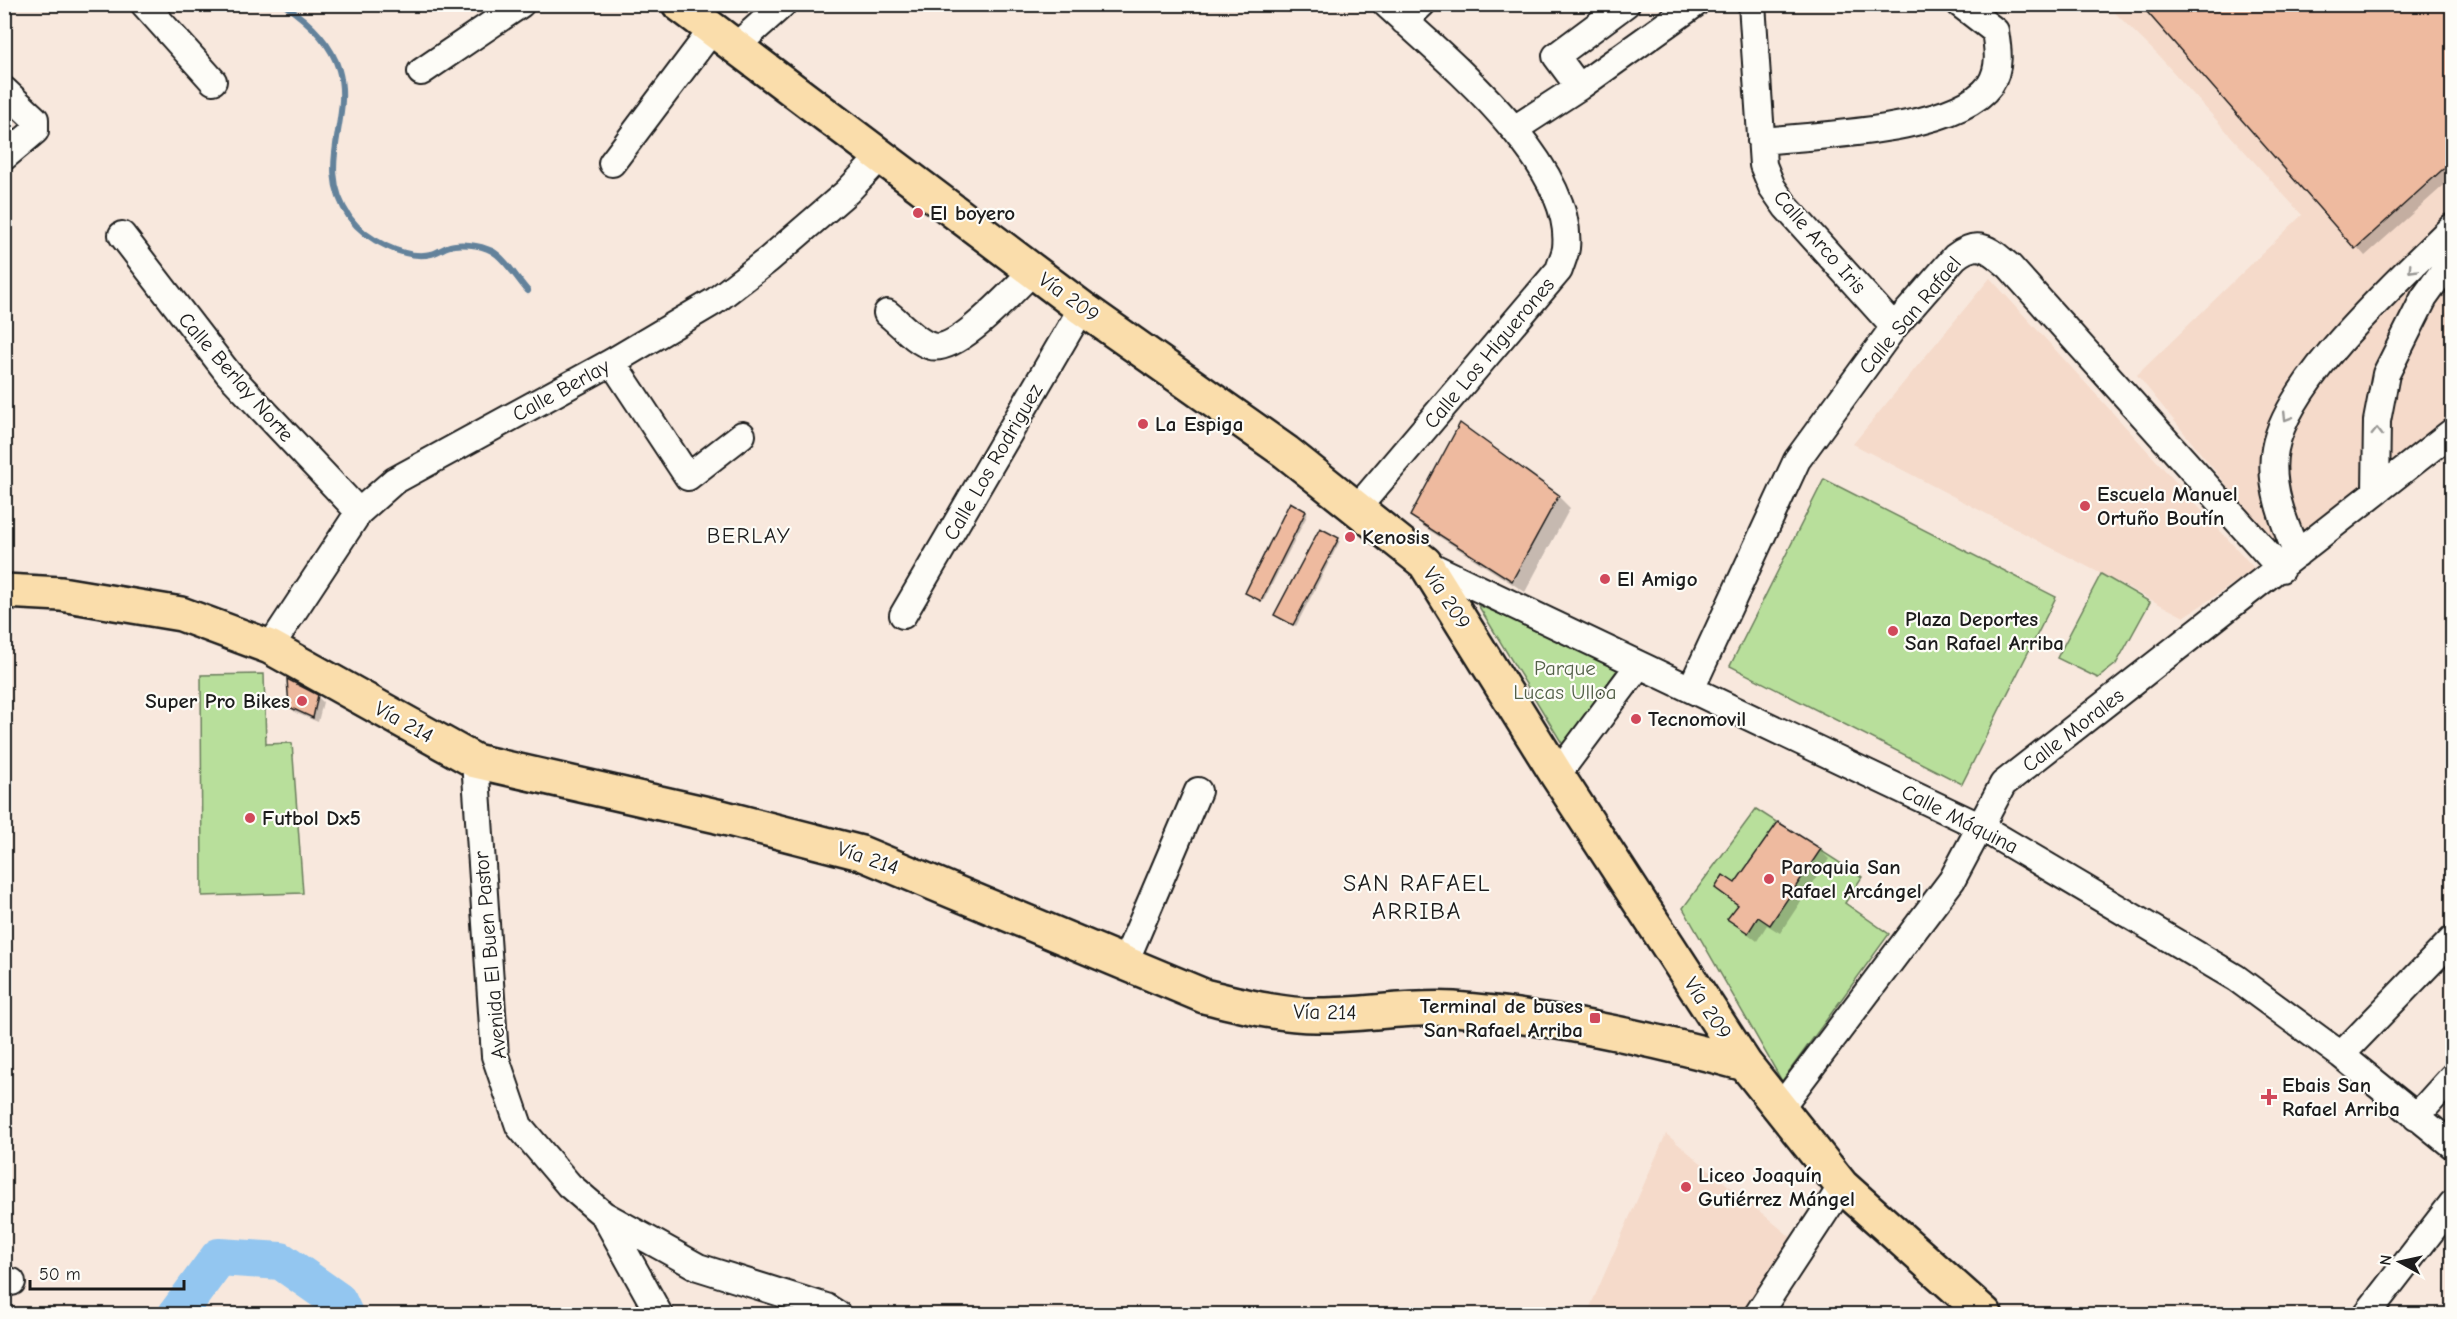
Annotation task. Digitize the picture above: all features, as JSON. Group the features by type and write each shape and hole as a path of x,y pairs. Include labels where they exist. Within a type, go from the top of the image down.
{"main road":[{"name":"Vía 209","path":"679,4 1082,308 1286,452 1425,562 1557,775 1745,1064 1842,1186 1985,1314"},
{"name":"Vía 214","path":"4,591 61,594 181,614 270,647 475,762 717,816 861,853 1204,996 1261,1010 1319,1016 1451,1009 1552,1020 1667,1042 1745,1064"},
{"path":"1667,1042 1677,1034 1687,1017 1693,998 1693,984"}],"street":[{"path":"144,4 213,81"},
{"path":"421,72 521,4"},
{"path":"612,163 724,38 783,4"},
{"path":"1579,87 1556,56 1626,4"},
{"path":"1516,128 1579,87 1695,4"},
{"name":"Calle Arco Iris","path":"1752,4 1763,165 1772,187 1786,207 1894,327"},
{"path":"1761,141 1895,127 1930,120 1965,104 1989,86 1997,70 1998,50 1995,31 1960,4"},
{"name":"Calle Los Higuerones","path":"1358,507 1559,270 1566,248 1560,207 1549,180 1516,128 1404,10"},
{"path":"4,90 35,118 37,125 35,131 4,157"},
{"name":"Calle Berlay","path":"270,647 359,512 394,481 612,362 724,294 838,199 881,156"},
{"path":"2289,562 2275,476 2274,451 2280,427 2323,360 2452,227"},
{"name":"Calle Berlay Norte","path":"122,235 228,373 359,512"},
{"name":"Calle San Rafael","path":"1691,689 1797,460 1894,327 1955,257 1965,249 1975,246 1993,253 2010,267 2289,562"},
{"path":"2376,491 2377,421 2386,374 2424,298 2452,259"},
{"path":"887,313 929,346 941,347 960,340 1033,271"},
{"name":"Calle Los Rodriguez","path":"903,615 1082,308"},
{"path":"612,362 688,477 742,435"},
{"name":"Calle Morales","path":"1780,1108 1952,880 1979,825 2003,784 2452,432"},
{"name":"Calle Máquina","path":"1425,562 1979,825 2236,978 2341,1055 2452,1145"},
{"path":"1557,775 1639,665"},
{"name":"Avenida El Buen Pastor","path":"475,762 495,1056 519,1126 569,1185 604,1215 698,1268 826,1307 837,1314"},
{"path":"1125,962 1198,791"},
{"path":"2341,1055 2452,940"},
{"path":"2416,1118 2452,1077"},
{"path":"1758,1314 1842,1186"},
{"path":"2367,1314 2452,1204"},
{"path":"604,1215 659,1314"}],"shaded area":[{"path":"2107,5 2452,5 2452,415 2281,552 2137,375 2302,215 2157,54"},
{"name":"Escuela Manuel Ortuño Boutín","path":"1990,278 2255,569 2184,617 1853,444"},
{"name":"Liceo Joaquín Gutiérrez Mángel","path":"1666,1134 1793,1239 1745,1314 1587,1314"}],"green space":[{"name":"Plaza Deportes San Rafael Arriba","path":"1824,479 2056,597 1962,784 1730,666"},
{"path":"2101,574 2150,602 2116,664 2098,678 2057,658"},
{"name":"Parque Lucas Ulloa","path":"1478,605 1621,665 1563,745"},
{"name":"Futbol Dx5","path":"264,674 266,744 292,743 303,893 202,896 201,675"},
{"path":"1756,809 1862,877 1845,903 1889,934 1782,1081 1683,908"}],"building":[{"path":"2140,4 2452,4 2452,161 2355,249"},
{"path":"1460,423 1559,495 1512,581 1410,516"},
{"path":"1290,502 1306,511 1261,601 1245,593"},
{"path":"1320,528 1339,538 1293,625 1274,615"},
{"name":"Super Pro Bikes","path":"287,679 318,695 313,718 289,707"},
{"name":"Paroquia San Rafael Arcángel","path":"1778,822 1821,849 1770,925 1758,917 1748,933 1727,919 1738,905 1715,888 1723,875 1735,883"}],"waterway":[{"path":"283,4 317,33 336,60 342,87 334,164 337,191 350,218 375,240 409,254 431,254 457,245 476,246 492,251 502,259 528,291"},
{"path":"177,1314 219,1257 281,1261 338,1301 344,1314"}],"place":[{"name":"El boyero","path":"918,213"},
{"name":"La Espiga","path":"1143,424"},
{"name":"Escuela Manuel Ortuño Boutín","path":"2085,506"},
{"name":"Kenosis","path":"1350,537"},
{"name":"El Amigo","path":"1605,579"},
{"name":"Plaza Deportes San Rafael Arriba","path":"1893,631"},
{"name":"Super Pro Bikes","path":"302,701"},
{"name":"Tecnomovil","path":"1636,719"},
{"name":"Futbol Dx5","path":"250,818"},
{"name":"Paroquia San Rafael Arcángel","path":"1769,879"},
{"name":"Terminal de buses San Rafael Arriba","path":"1595,1018"},
{"name":"Ebais San Rafael Arriba","path":"2269,1097"},
{"name":"Liceo Joaquín Gutiérrez Mángel","path":"1686,1187"}],"district":[{"name":"BERLAY","path":"749,536"},
{"name":"SAN RAFAEL ARRIBA","path":"1417,897"}]}
